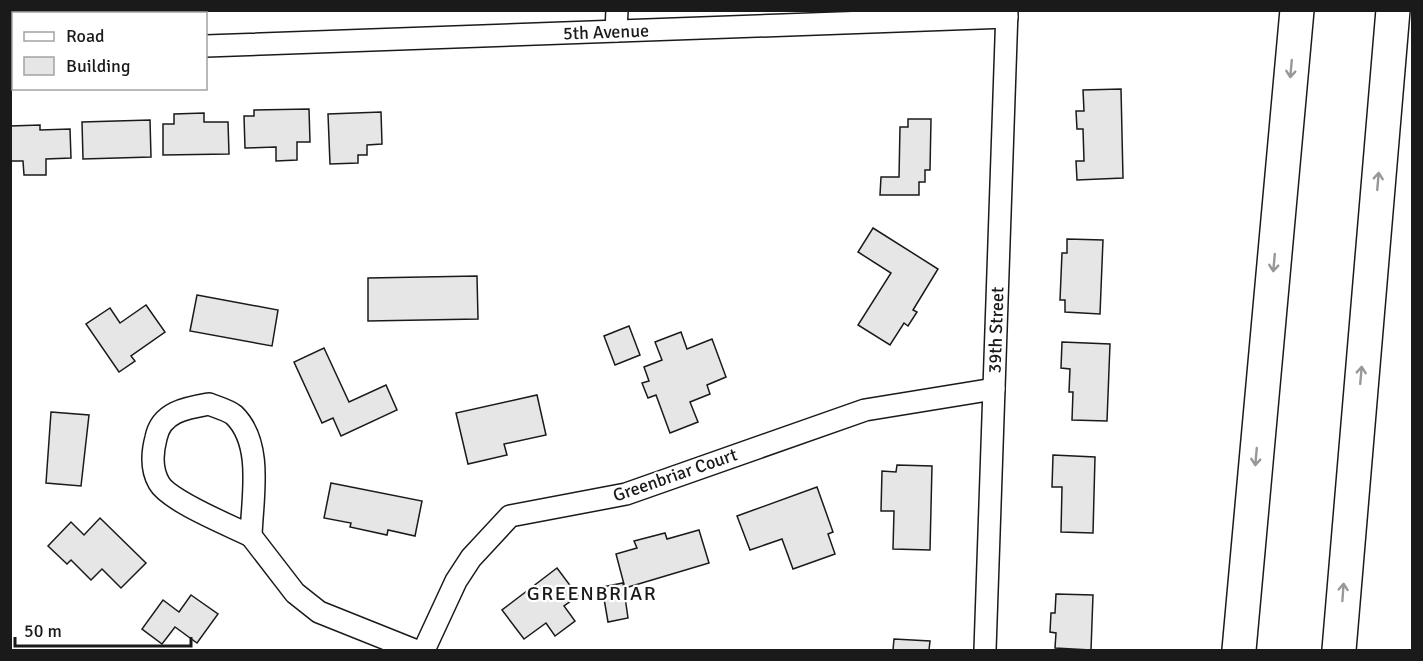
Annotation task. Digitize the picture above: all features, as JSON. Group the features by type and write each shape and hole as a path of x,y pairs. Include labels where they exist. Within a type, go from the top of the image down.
{"highway":[{"path":"1239,651 1297,10"},
{"path":"1339,651 1393,10"}],"street":[{"name":"5th Avenue","path":"207,46 616,21 1007,14"},
{"name":"39th Street","path":"985,651 1007,14"},
{"name":"Greenbriar Court","path":"424,651 456,581 471,558 510,516 626,494 865,410 994,388"},
{"path":"251,536 253,463 248,436 234,414 209,404 181,408 158,426 152,456 160,484 184,503 251,536 295,593 319,612 414,651"}],"building":[{"path":"1121,89 1123,178 1077,180 1076,161 1084,161 1083,129 1077,129 1076,111 1084,111 1083,90"},
{"path":"309,109 310,142 297,142 297,160 276,161 276,147 245,148 244,116 254,116 254,110"},
{"path":"381,112 382,144 367,145 367,155 358,155 358,163 330,164 328,114"},
{"path":"204,113 204,122 228,122 229,154 163,155 163,124 174,124 174,114"},
{"path":"908,119 931,119 930,170 925,170 925,182 919,182 919,195 880,195 881,177 899,177 900,127 908,127"},
{"path":"150,120 151,157 83,159 82,122"},
{"path":"40,125 40,130 70,129 71,158 46,159 46,175 24,175 23,161 10,161 10,126"},
{"path":"873,228 938,269 913,310 917,312 908,326 904,323 890,345 858,325 891,273 858,252"},
{"path":"1067,239 1103,240 1100,314 1065,312 1065,300 1060,300 1062,253 1067,253"},
{"path":"477,276 478,319 368,321 368,278"},
{"path":"197,295 278,310 272,346 190,331"},
{"path":"146,305 165,332 131,356 135,361 119,372 86,324 110,308 120,323"},
{"path":"629,326 640,355 615,365 604,336"},
{"path":"681,332 687,349 712,339 726,377 707,385 710,394 690,402 698,422 670,433 656,395 648,398 642,383 649,381 644,367 662,360 655,342"},
{"path":"1062,342 1110,344 1107,421 1072,420 1073,392 1069,392 1070,369 1061,368"},
{"path":"324,348 349,402 386,385 397,410 341,436 333,418 322,423 294,362"},
{"path":"537,395 546,435 504,444 507,455 468,464 456,413"},
{"path":"51,412 89,415 81,486 46,483"},
{"path":"1053,455 1095,457 1093,533 1061,532 1062,487 1052,487"},
{"path":"897,465 932,466 930,550 893,549 894,511 881,511 882,471 896,472"},
{"path":"331,483 422,501 415,536 388,530 387,535 350,527 351,523 324,518"},
{"path":"817,487 833,532 828,534 835,554 793,569 782,539 750,550 737,516"},
{"path":"100,518 146,563 121,588 102,569 91,580 71,560 67,564 48,546 71,522 84,535"},
{"path":"699,530 709,563 625,588 616,554 637,548 634,541 665,533 667,539"},
{"path":"557,568 578,596 564,606 575,621 555,636 546,623 524,639 502,610"},
{"path":"623,583 628,618 608,622 602,587"},
{"path":"1056,594 1093,595 1091,650 1055,648 1056,633 1050,632 1051,613 1055,613"},
{"path":"191,595 218,614 197,643 175,627 162,644 142,629 163,600 179,612"},
{"path":"894,639 930,641 929,650 893,650"}],"district":[{"name":"GREENBRIAR","path":"592,593"}]}
